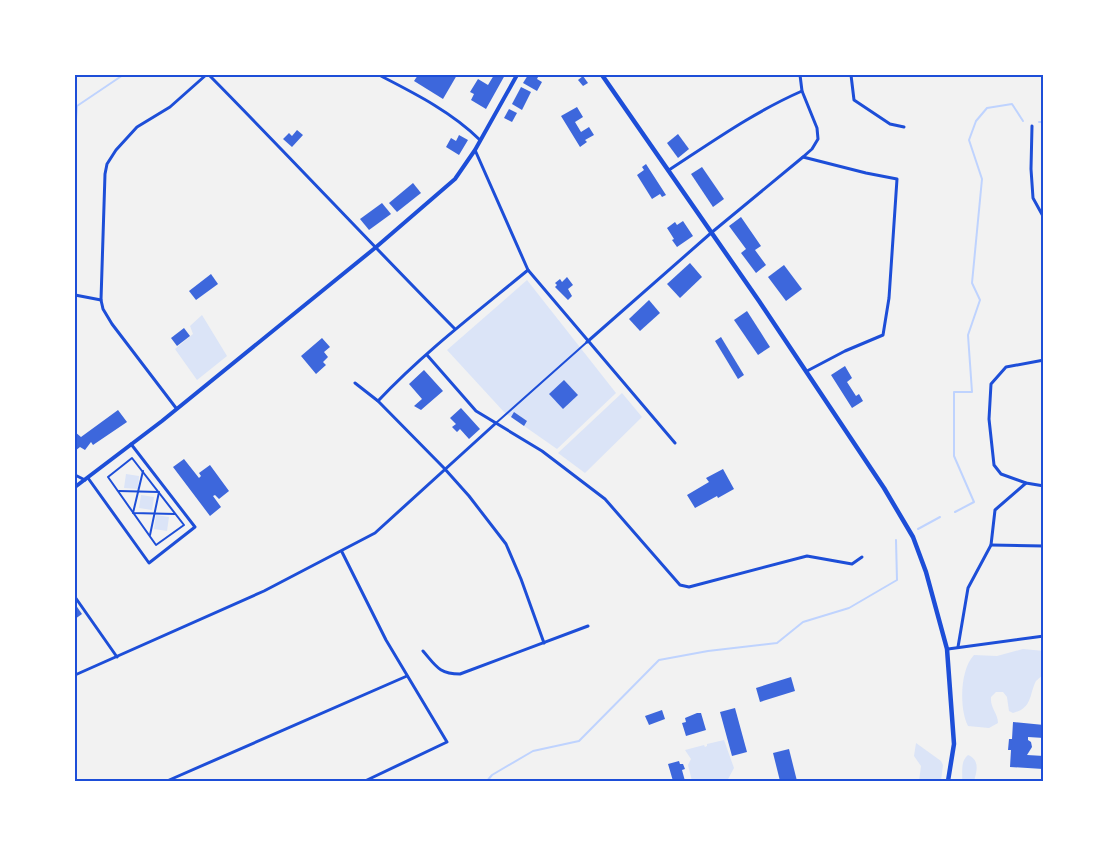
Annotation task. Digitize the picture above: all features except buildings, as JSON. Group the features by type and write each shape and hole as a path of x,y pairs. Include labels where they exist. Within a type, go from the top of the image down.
{"main road":[{"path":"602,75 884,488 913,537 926,572 947,649 954,744 948,781"}],"street":[{"path":"176,408 111,324 103,309 101,300 104,184 107,164 116,150 137,127 170,107 208,75 301,168 375,248 455,329"},
{"path":"379,75 423,98 480,140"},
{"path":"75,487 375,248 455,179 475,150 517,75"},
{"path":"75,675 264,591 375,533 444,468 711,233 812,149 818,139 817,128 802,91 800,75"},
{"path":"851,75 854,100 890,124 904,127"},
{"path":"667,171 728,131 802,91"},
{"path":"1032,126 1030,169 1033,198 1044,218"},
{"path":"475,150 528,270 675,443"},
{"path":"803,157 897,179 889,298 883,335 845,351 805,372"},
{"path":"378,401 400,377 528,270"},
{"path":"75,295 101,300"},
{"path":"427,355 476,411 542,451 605,499 680,585 689,587 807,556 852,564 862,557"},
{"path":"1044,360 1006,367 991,384 989,419 994,465 1001,474 1026,483 1044,486"},
{"path":"355,383 378,401 444,468 506,544 544,643"},
{"path":"75,475 86,479 149,563 195,527 130,444"},
{"path":"132,458 143,471 184,525 156,545 108,477 132,458"},
{"path":"133,513 143,471"},
{"path":"958,647 968,588 991,545 995,510 1026,483"},
{"path":"118,491 159,492"},
{"path":"150,535 159,492"},
{"path":"133,513 175,514"},
{"path":"991,545 1044,546"},
{"path":"342,552 386,640 447,742 365,781"},
{"path":"75,597 117,657"},
{"path":"423,651 440,671 460,674 588,626"},
{"path":"947,649 1044,636"},
{"path":"167,781 407,676"}],"shaded area":[{"path":"527,280 616,393 557,449 504,412 447,350"},
{"path":"202,315 227,356 197,380 175,349 193,334 190,326"},
{"path":"622,393 642,417 585,473 558,453"},
{"path":"126,474 139,476 138,489 124,488"},
{"path":"141,495 154,497 152,510 139,508"},
{"path":"156,515 169,517 167,531 154,529"},
{"path":"1023,649 1044,651 1044,674 1036,681 1027,704 1013,713 1009,711 1007,697 1003,692 996,692 991,697 991,701 998,723 989,728 968,726 963,710 962,689 969,661 974,655 997,656"},
{"path":"724,740 734,768 727,781 692,781 688,765 691,759 685,750 704,745 705,747 707,744"},
{"path":"916,743 941,761 943,765 941,781 919,781 921,766 914,756"},
{"path":"968,755 976,763 976,773 974,781 962,781 963,764"}],"waterway":[{"path":"75,133 77,106 123,75"},
{"path":"955,512 974,502 954,456 954,392 972,392 968,335 980,300 972,283 982,179 969,140 976,121 987,108 1012,104 1023,121"},
{"path":"1039,122 1044,122"},
{"path":"918,529 940,517"},
{"path":"487,781 492,775 533,751 579,741 659,660 708,651 777,643 803,622 849,608 897,580 896,540"}]}
